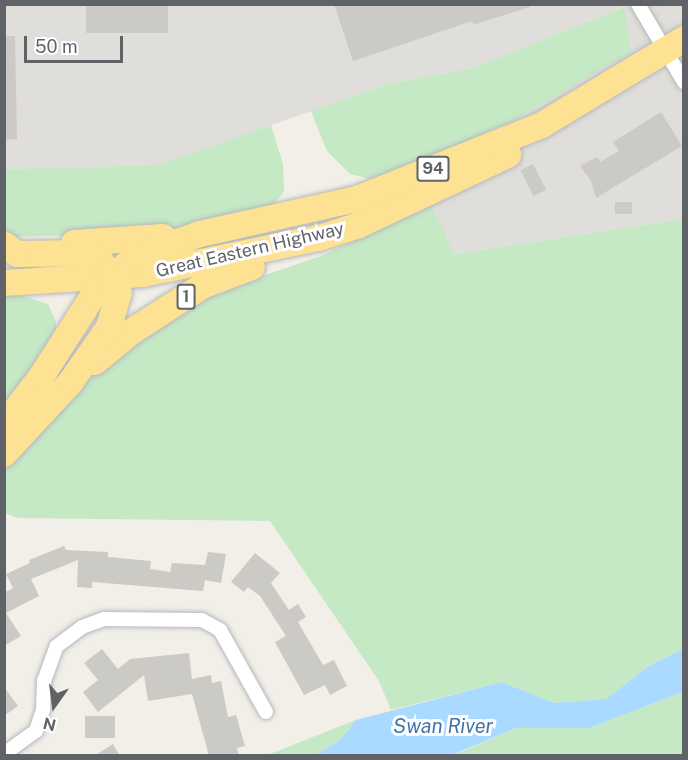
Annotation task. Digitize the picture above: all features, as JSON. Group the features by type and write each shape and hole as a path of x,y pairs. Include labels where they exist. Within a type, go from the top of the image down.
{"highway":[{"name":"Great Eastern Highway","path":"4,425 111,276 135,257 200,234 357,200 542,125 674,45"},
{"name":"Great Eastern Highway","path":"111,276 208,263 319,238 369,220 510,154 542,125"},
{"name":"94","path":"5,245 200,234"},
{"name":"1","path":"4,454 70,383 131,332 204,285 319,238"},
{"path":"5,245 17,254 86,253 98,256 111,276 119,294 118,307 109,327 70,383"},
{"name":"94","path":"4,283 111,276"},
{"path":"34,282 62,294 71,311 69,333"}],"street":[{"path":"638,4 674,45 684,82"},
{"path":"4,754 36,731 43,710 46,672 57,646 82,627 104,619 202,620 220,630 266,712"}],"shaded area":[{"path":"4,5 683,5 683,219 453,254 418,175 630,52 623,7 473,68 388,84 158,165 5,169"}],"green space":[{"path":"624,7 631,52 512,121 380,181 350,174 327,151 311,111 388,84 473,68"},
{"path":"271,125 283,164 284,191 272,208 258,215 154,233 5,237 4,169 158,165"},
{"path":"431,204 454,254 683,219 683,649 649,666 606,699 554,703 502,682 391,710 379,681 270,521 18,518 5,513 5,470 85,383 141,334 203,296 321,256"},
{"path":"17,294 48,304 56,322 56,341 5,412 5,295"},
{"path":"683,692 683,755 452,756 516,728 589,728"},
{"path":"356,720 341,739 316,755 265,756"}],"water":[{"name":"Swan River","path":"683,649 683,692 589,728 516,728 452,755 316,755 341,739 356,720 502,682 554,703 606,699 649,666"}],"building":[{"path":"86,4 168,4 168,33 86,33"},
{"path":"334,4 529,4 530,7 473,25 472,21 353,61"},
{"path":"4,36 15,36 17,139 4,140"},
{"path":"661,112 682,146 596,198 591,181 580,166 597,157 600,162 619,151 613,142"},
{"path":"533,164 546,190 534,196 521,170"},
{"path":"615,202 632,202 632,214 615,214"},
{"path":"64,546 66,550 108,552 108,557 151,561 150,569 170,572 172,563 205,565 208,552 226,554 221,583 205,580 203,591 92,582 92,588 77,587 78,560 31,579 39,596 6,613 21,636 4,646 4,593 13,588 6,574 30,563 29,560"},
{"path":"255,553 280,573 271,583 289,610 298,604 306,617 298,622 323,665 334,660 347,686 330,695 325,685 304,695 275,642 286,636 260,596 248,587 244,592 231,582"},
{"path":"102,649 118,669 130,659 189,653 192,679 211,675 212,683 221,681 228,717 236,715 245,746 237,748 239,756 209,756 192,694 148,701 144,675 98,712 83,692 98,680 84,663"},
{"path":"4,687 18,706 4,716"},
{"path":"85,716 115,716 115,738 85,738"},
{"path":"113,744 120,756 94,756"}]}
